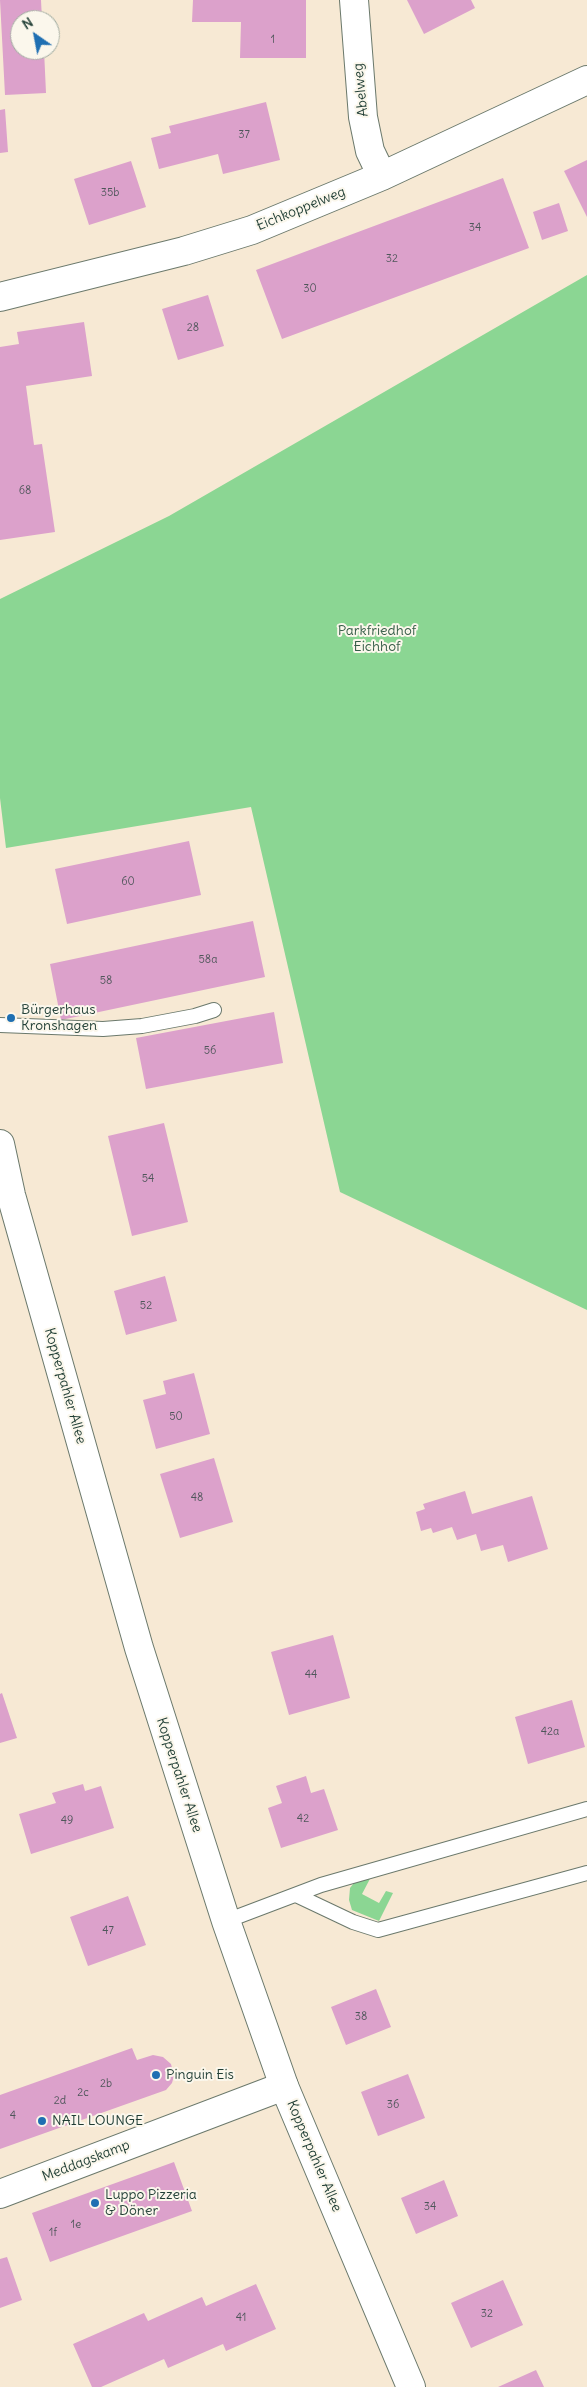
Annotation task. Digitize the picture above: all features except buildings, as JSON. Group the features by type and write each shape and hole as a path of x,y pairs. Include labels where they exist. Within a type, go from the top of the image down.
{"street":[{"name":"Abelweg","path":"354,0 363,117 370,151 382,176"},
{"name":"Eichkoppelweg","path":"0,297 184,251 252,230 382,176 587,80"},
{"name":"Kopperpahler Allee","path":"0,1144 11,1195 139,1648 226,1921 284,2086 411,2387"},
{"name":"Meddagskamp","path":"0,2194 284,2086"}],"lane":[{"path":"0,1025 102,1029 142,1026 194,1016 214,1010"},
{"path":"226,1921 321,1885 587,1809"},
{"path":"296,1894 353,1922 378,1930 587,1873"}],"green space":[{"name":"Parkfriedhof Eichhof","path":"587,275 587,1310 340,1192 251,807 6,848 0,798 0,599 169,516"},
{"path":"372,1875 362,1894 379,1903 386,1891 393,1893 379,1921 352,1910 349,1900 350,1888 357,1879"}],"place":[{"name":"Bürgerhaus Kronshagen","path":"11,1018"},
{"name":"Pinguin Eis","path":"156,2075"},
{"name":"NAIL LOUNGE","path":"42,2121"},
{"name":"Luppo Pizzeria & Döner","path":"95,2203"}]}
